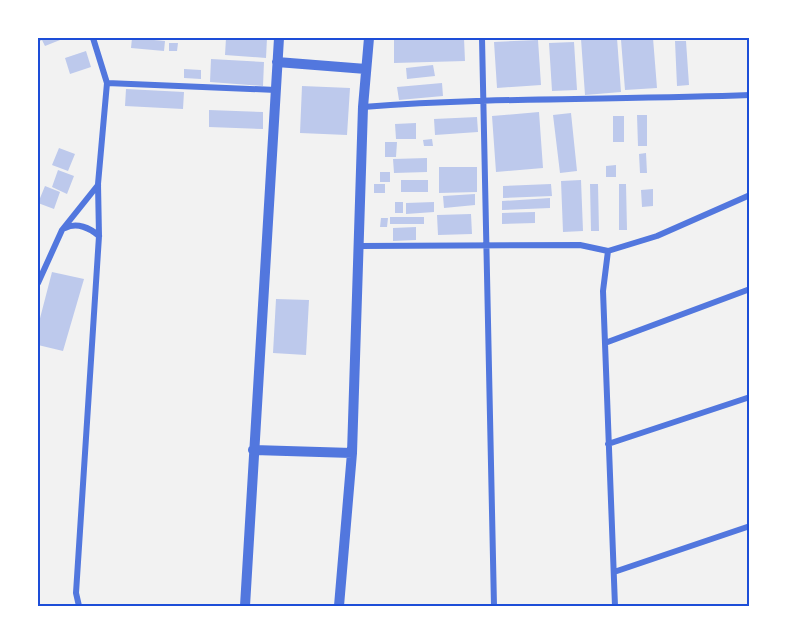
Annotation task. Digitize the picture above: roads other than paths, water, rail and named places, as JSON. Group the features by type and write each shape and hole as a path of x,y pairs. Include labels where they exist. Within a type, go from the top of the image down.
{"street":[{"path":"79,606 76,593 99,236 98,184 107,83 93,38"},
{"path":"245,606 279,38"},
{"path":"339,606 352,453 363,107 369,38"},
{"path":"482,38 494,606"},
{"path":"277,62 366,69"},
{"path":"107,83 276,90"},
{"path":"363,107 750,95"},
{"path":"38,284 62,230 98,184"},
{"path":"360,246 580,246 608,250 657,236 750,195"},
{"path":"62,230 70,226 90,228 99,236"},
{"path":"608,250 603,291 615,606"},
{"path":"605,343 750,289"},
{"path":"608,444 750,397"},
{"path":"253,450 352,453"},
{"path":"614,572 750,526"}]}
